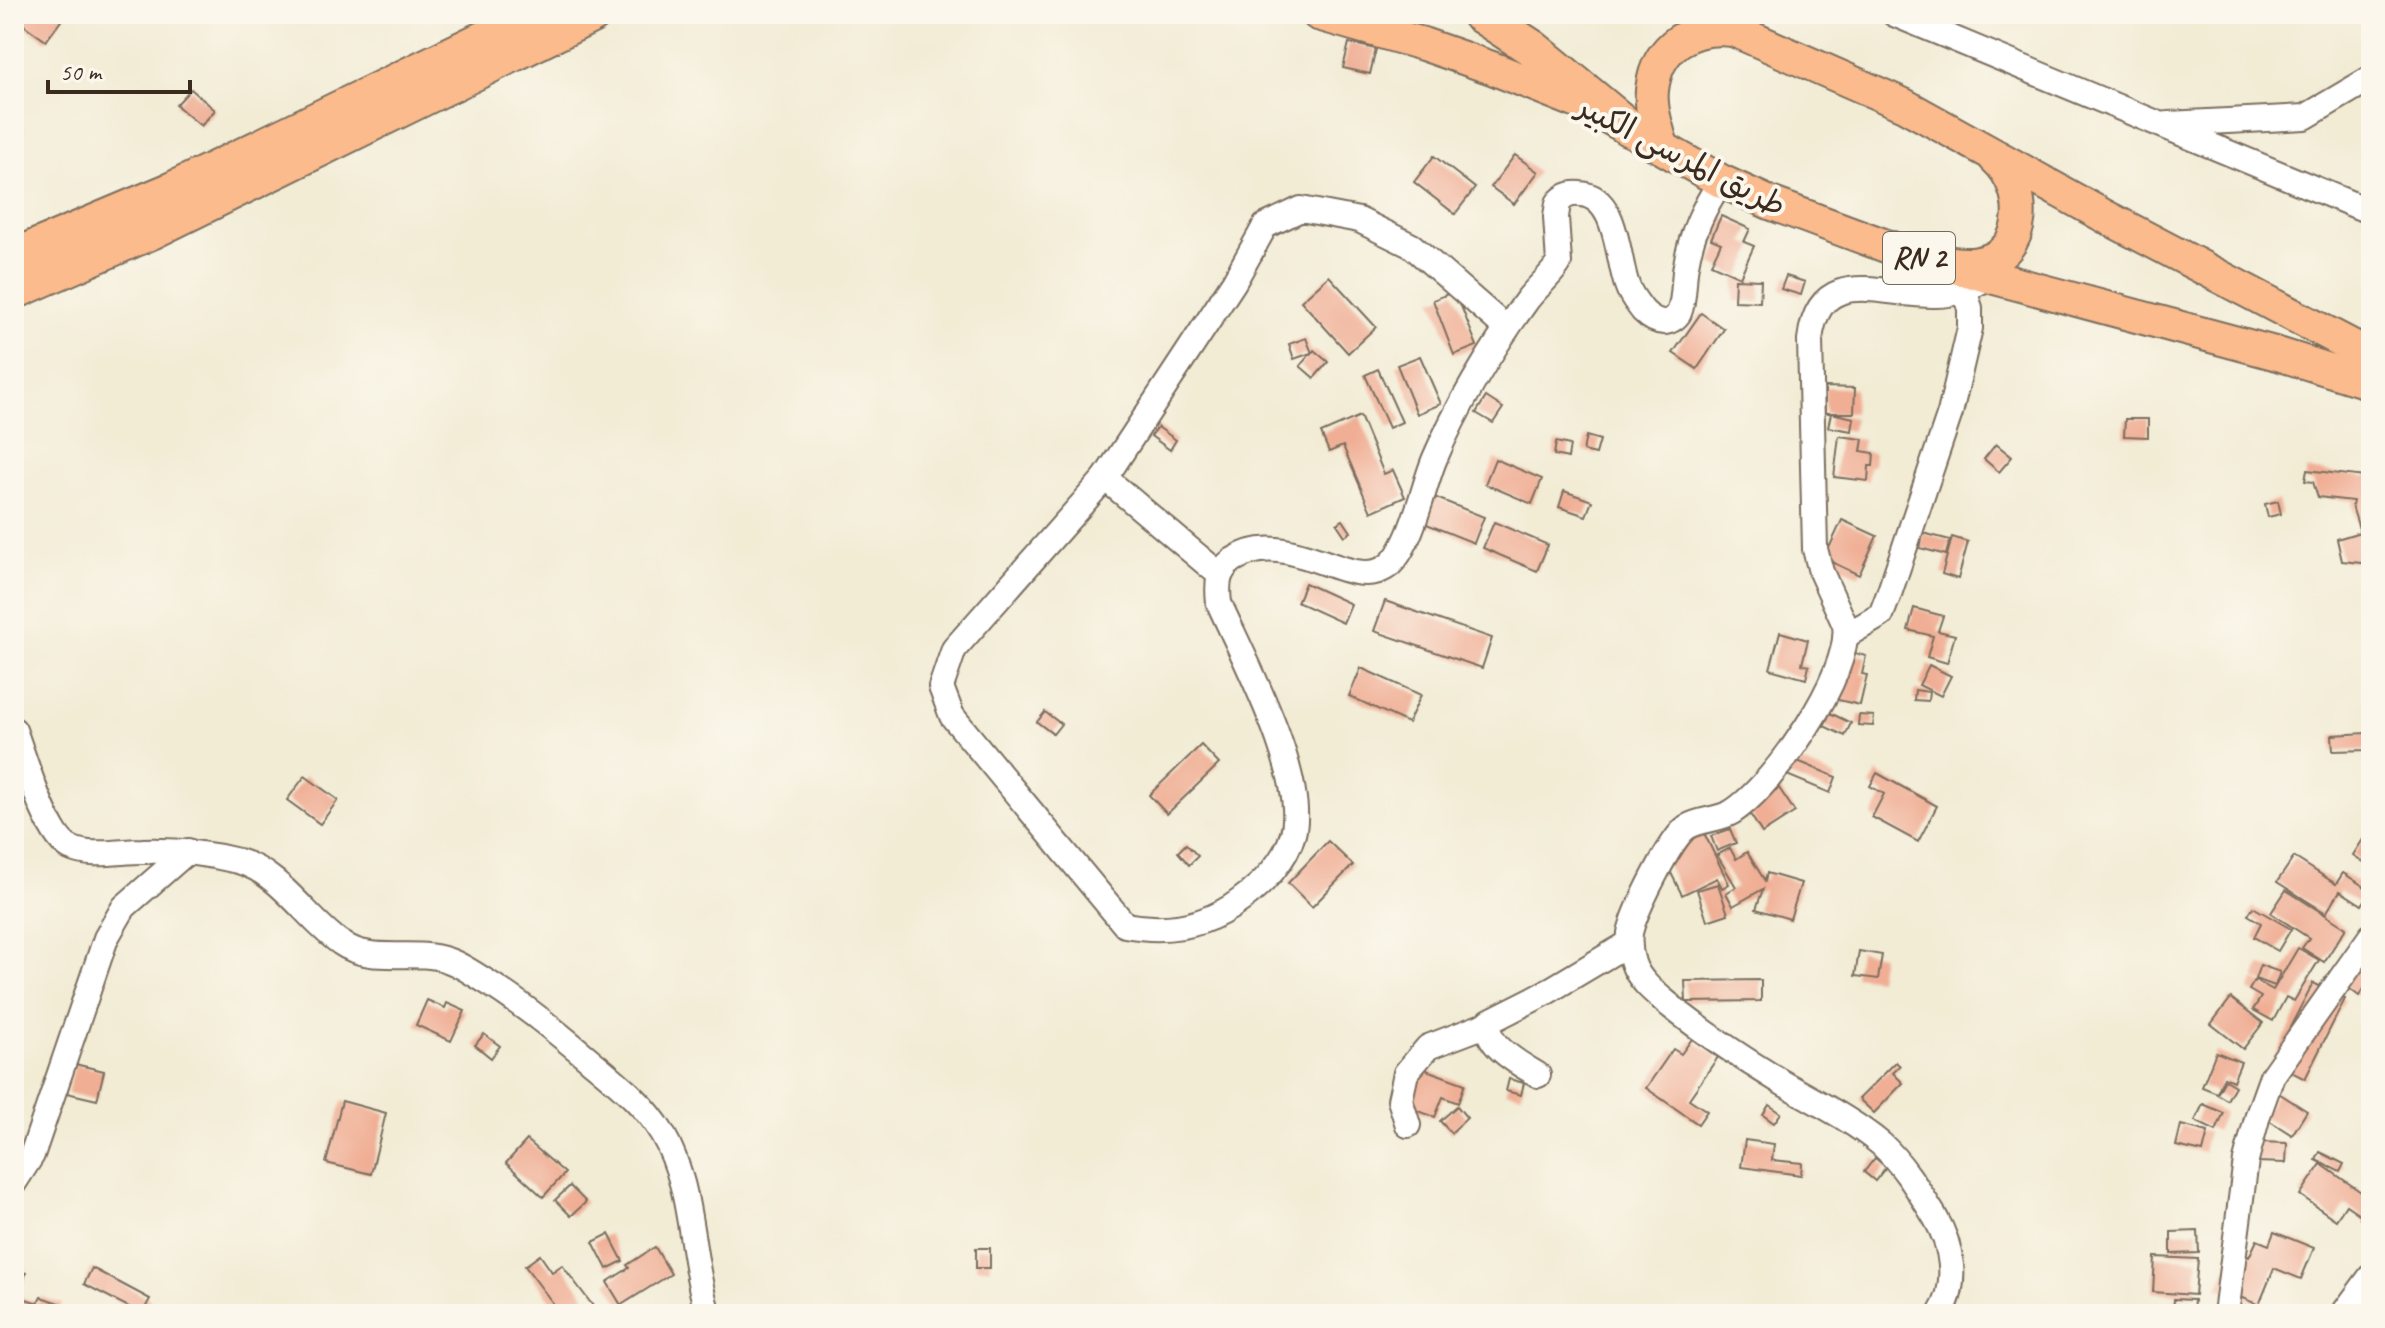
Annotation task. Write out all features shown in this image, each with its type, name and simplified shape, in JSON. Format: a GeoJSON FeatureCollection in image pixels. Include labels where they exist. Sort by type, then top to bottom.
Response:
{"type":"FeatureCollection","features":[{"type":"Feature","properties":{"kind":"highway"},"geometry":{"type":"LineString","coordinates":[[14,257],[171,191],[536,14]]}},
{"type":"Feature","properties":{"kind":"highway"},"geometry":{"type":"LineString","coordinates":[[14,291],[165,225],[593,14]]}},
{"type":"Feature","properties":{"kind":"highway"},"geometry":{"type":"LineString","coordinates":[[1480,14],[1532,48],[1628,127]]}},
{"type":"Feature","properties":{"kind":"main road","name":"طريق المرسى الكبير"},"geometry":{"type":"LineString","coordinates":[[1318,14],[1423,44],[1590,107],[1721,181],[1827,225],[1933,262],[1976,284],[2278,354],[2371,383]]}},
{"type":"Feature","properties":{"kind":"main road"},"geometry":{"type":"LineString","coordinates":[[1662,146],[1653,113],[1652,89],[1661,61],[1668,49],[1681,39],[1716,28],[1707,19]]}},
{"type":"Feature","properties":{"kind":"main road"},"geometry":{"type":"LineString","coordinates":[[1707,19],[1904,105],[2106,217],[2371,356]]}},
{"type":"Feature","properties":{"kind":"main road"},"geometry":{"type":"LineString","coordinates":[[1933,262],[1980,263],[2002,250],[2016,229],[2019,201],[2016,188],[2003,166],[1981,146]]}},
{"type":"Feature","properties":{"kind":"street"},"geometry":{"type":"LineString","coordinates":[[1894,14],[2371,212]]}},
{"type":"Feature","properties":{"kind":"street"},"geometry":{"type":"LineString","coordinates":[[2162,124],[2305,117],[2371,78]]}},
{"type":"Feature","properties":{"kind":"street"},"geometry":{"type":"LineString","coordinates":[[1507,329],[1412,246],[1359,220],[1301,209],[1265,226],[1234,282],[1105,478],[954,649],[941,687],[952,716],[1125,925],[1148,929],[1180,928],[1225,912],[1254,890],[1276,865],[1289,846],[1294,831],[1296,816],[1291,780],[1274,724],[1219,603],[1217,584],[1227,565],[1244,553],[1258,549],[1281,550],[1350,571],[1385,569],[1405,543],[1434,461],[1459,406],[1529,297],[1559,263],[1556,210],[1563,198],[1573,194],[1592,197],[1610,218],[1628,288],[1646,314],[1656,321],[1665,322],[1673,319],[1679,310],[1685,265],[1696,225],[1721,181]]}},
{"type":"Feature","properties":{"kind":"street"},"geometry":{"type":"LineString","coordinates":[[1847,635],[1881,615],[1889,594],[1950,413],[1970,328],[1970,308],[1976,284],[1924,295],[1853,288],[1830,297],[1817,311],[1810,340],[1815,549],[1847,635],[1826,695],[1813,713],[1806,731],[1750,798],[1726,815],[1690,826],[1680,833],[1661,862],[1632,927],[1629,943],[1633,964],[1657,994],[1701,1030],[1881,1145],[1915,1183],[1946,1235],[1951,1261],[1951,1284],[1940,1314]]}},
{"type":"Feature","properties":{"kind":"street"},"geometry":{"type":"LineString","coordinates":[[1105,478],[1220,575]]}},
{"type":"Feature","properties":{"kind":"street"},"geometry":{"type":"LineString","coordinates":[[14,730],[51,827],[69,848],[95,853],[188,851],[242,862],[288,892],[341,943],[357,951],[375,954],[428,955],[450,960],[531,1011],[632,1096],[662,1134],[677,1169],[687,1207],[696,1271],[708,1314]]}},
{"type":"Feature","properties":{"kind":"street"},"geometry":{"type":"LineString","coordinates":[[14,1183],[32,1155],[106,938],[124,907],[188,851]]}},
{"type":"Feature","properties":{"kind":"street"},"geometry":{"type":"LineString","coordinates":[[2232,1310],[2246,1160],[2272,1076],[2371,936]]}},
{"type":"Feature","properties":{"kind":"street"},"geometry":{"type":"LineString","coordinates":[[1408,1125],[1400,1100],[1406,1073],[1428,1047],[1488,1024],[1629,943]]}},
{"type":"Feature","properties":{"kind":"street"},"geometry":{"type":"LineString","coordinates":[[1488,1024],[1491,1037],[1503,1053],[1538,1075]]}},
{"type":"Feature","properties":{"kind":"street"},"geometry":{"type":"LineString","coordinates":[[2343,1314],[2371,1276]]}},
{"type":"Feature","properties":{"kind":"building"},"geometry":{"type":"Polygon","coordinates":[[[14,14],[66,14],[46,41],[14,18],[14,14]]]}},
{"type":"Feature","properties":{"kind":"building"},"geometry":{"type":"Polygon","coordinates":[[[1349,43],[1376,49],[1370,74],[1343,68],[1349,43]]]}},
{"type":"Feature","properties":{"kind":"building"},"geometry":{"type":"Polygon","coordinates":[[[191,89],[215,110],[201,126],[176,105],[191,89]]]}},
{"type":"Feature","properties":{"kind":"building"},"geometry":{"type":"Polygon","coordinates":[[[1515,155],[1538,172],[1514,204],[1491,187],[1515,155]]]}},
{"type":"Feature","properties":{"kind":"building"},"geometry":{"type":"Polygon","coordinates":[[[1434,156],[1475,188],[1455,214],[1414,182],[1434,156]]]}},
{"type":"Feature","properties":{"kind":"building"},"geometry":{"type":"Polygon","coordinates":[[[1721,216],[1750,229],[1744,242],[1754,246],[1740,277],[1711,264],[1721,243],[1711,239],[1721,216]]]}},
{"type":"Feature","properties":{"kind":"building"},"geometry":{"type":"Polygon","coordinates":[[[1329,276],[1376,327],[1348,353],[1301,301],[1329,276]]]}},
{"type":"Feature","properties":{"kind":"building"},"geometry":{"type":"Polygon","coordinates":[[[1786,276],[1805,282],[1801,295],[1781,289],[1786,276]]]}},
{"type":"Feature","properties":{"kind":"building"},"geometry":{"type":"Polygon","coordinates":[[[1735,279],[1761,280],[1760,302],[1734,301],[1735,279]]]}},
{"type":"Feature","properties":{"kind":"building"},"geometry":{"type":"Polygon","coordinates":[[[1455,291],[1477,346],[1454,355],[1433,300],[1455,291]]]}},
{"type":"Feature","properties":{"kind":"building"},"geometry":{"type":"Polygon","coordinates":[[[1701,313],[1724,329],[1697,369],[1673,353],[1701,313]]]}},
{"type":"Feature","properties":{"kind":"building"},"geometry":{"type":"Polygon","coordinates":[[[1306,338],[1312,353],[1314,350],[1328,362],[1314,378],[1300,366],[1311,353],[1294,359],[1289,344],[1306,338]]]}},
{"type":"Feature","properties":{"kind":"building"},"geometry":{"type":"Polygon","coordinates":[[[1420,356],[1441,404],[1417,414],[1397,365],[1420,356]]]}},
{"type":"Feature","properties":{"kind":"building"},"geometry":{"type":"Polygon","coordinates":[[[1378,369],[1402,422],[1389,428],[1365,375],[1378,369]]]}},
{"type":"Feature","properties":{"kind":"building"},"geometry":{"type":"Polygon","coordinates":[[[1825,387],[1855,388],[1854,413],[1825,413],[1825,387]]]}},
{"type":"Feature","properties":{"kind":"building"},"geometry":{"type":"Polygon","coordinates":[[[1486,397],[1503,408],[1493,423],[1476,413],[1486,397]]]}},
{"type":"Feature","properties":{"kind":"building"},"geometry":{"type":"Polygon","coordinates":[[[1831,413],[1854,418],[1852,431],[1828,427],[1831,413]]]}},
{"type":"Feature","properties":{"kind":"building"},"geometry":{"type":"Polygon","coordinates":[[[1360,416],[1384,474],[1393,470],[1405,497],[1371,512],[1343,446],[1329,452],[1321,433],[1360,416]]]}},
{"type":"Feature","properties":{"kind":"building"},"geometry":{"type":"Polygon","coordinates":[[[2125,419],[2148,419],[2148,437],[2124,436],[2125,419]]]}},
{"type":"Feature","properties":{"kind":"building"},"geometry":{"type":"Polygon","coordinates":[[[1158,427],[1176,440],[1170,450],[1151,436],[1158,427]]]}},
{"type":"Feature","properties":{"kind":"building"},"geometry":{"type":"Polygon","coordinates":[[[1586,436],[1600,440],[1596,454],[1583,451],[1586,436]]]}},
{"type":"Feature","properties":{"kind":"building"},"geometry":{"type":"Polygon","coordinates":[[[1839,436],[1863,439],[1861,451],[1874,453],[1868,481],[1834,477],[1839,436]]]}},
{"type":"Feature","properties":{"kind":"building"},"geometry":{"type":"Polygon","coordinates":[[[1556,442],[1570,445],[1568,458],[1554,455],[1556,442]]]}},
{"type":"Feature","properties":{"kind":"building"},"geometry":{"type":"Polygon","coordinates":[[[1996,444],[2012,457],[1999,472],[1984,459],[1996,444]]]}},
{"type":"Feature","properties":{"kind":"building"},"geometry":{"type":"Polygon","coordinates":[[[1495,459],[1542,479],[1532,504],[1485,484],[1495,459]]]}},
{"type":"Feature","properties":{"kind":"building"},"geometry":{"type":"Polygon","coordinates":[[[2307,470],[2365,477],[2371,475],[2371,564],[2342,561],[2337,539],[2360,532],[2353,501],[2318,497],[2313,482],[2305,481],[2307,470]]]}},
{"type":"Feature","properties":{"kind":"building"},"geometry":{"type":"Polygon","coordinates":[[[1564,491],[1592,501],[1586,516],[1559,507],[1564,491]]]}},
{"type":"Feature","properties":{"kind":"building"},"geometry":{"type":"Polygon","coordinates":[[[1434,497],[1484,517],[1474,543],[1424,523],[1434,497]]]}},
{"type":"Feature","properties":{"kind":"building"},"geometry":{"type":"Polygon","coordinates":[[[2278,501],[2281,514],[2268,517],[2265,504],[2278,501]]]}},
{"type":"Feature","properties":{"kind":"building"},"geometry":{"type":"Polygon","coordinates":[[[1343,520],[1351,532],[1345,536],[1337,524],[1343,520]]]}},
{"type":"Feature","properties":{"kind":"building"},"geometry":{"type":"Polygon","coordinates":[[[1842,520],[1877,536],[1859,575],[1821,557],[1842,520]]]}},
{"type":"Feature","properties":{"kind":"building"},"geometry":{"type":"Polygon","coordinates":[[[1494,522],[1548,545],[1537,571],[1483,548],[1494,522]]]}},
{"type":"Feature","properties":{"kind":"building"},"geometry":{"type":"Polygon","coordinates":[[[1923,533],[1950,540],[1946,555],[1920,548],[1923,533]]]}},
{"type":"Feature","properties":{"kind":"building"},"geometry":{"type":"Polygon","coordinates":[[[1952,537],[1968,542],[1958,579],[1942,574],[1952,537]]]}},
{"type":"Feature","properties":{"kind":"building"},"geometry":{"type":"Polygon","coordinates":[[[1305,583],[1351,604],[1343,623],[1297,602],[1305,583]]]}},
{"type":"Feature","properties":{"kind":"building"},"geometry":{"type":"Polygon","coordinates":[[[1385,601],[1492,638],[1482,668],[1374,631],[1385,601]]]}},
{"type":"Feature","properties":{"kind":"building"},"geometry":{"type":"Polygon","coordinates":[[[1914,608],[1943,616],[1938,631],[1955,635],[1947,663],[1927,657],[1933,636],[1908,630],[1914,608]]]}},
{"type":"Feature","properties":{"kind":"building"},"geometry":{"type":"Polygon","coordinates":[[[1780,632],[1808,640],[1802,664],[1809,666],[1806,679],[1770,669],[1780,632]]]}},
{"type":"Feature","properties":{"kind":"building"},"geometry":{"type":"Polygon","coordinates":[[[1845,651],[1866,656],[1862,674],[1867,675],[1860,705],[1834,699],[1845,651]]]}},
{"type":"Feature","properties":{"kind":"building"},"geometry":{"type":"Polygon","coordinates":[[[1929,665],[1951,676],[1941,696],[1919,685],[1929,665]]]}},
{"type":"Feature","properties":{"kind":"building"},"geometry":{"type":"Polygon","coordinates":[[[1361,668],[1421,695],[1408,723],[1349,696],[1361,668]]]}},
{"type":"Feature","properties":{"kind":"building"},"geometry":{"type":"Polygon","coordinates":[[[1915,690],[1929,692],[1928,701],[1914,700],[1915,690]]]}},
{"type":"Feature","properties":{"kind":"building"},"geometry":{"type":"Polygon","coordinates":[[[1045,712],[1061,724],[1053,734],[1037,722],[1045,712]]]}},
{"type":"Feature","properties":{"kind":"building"},"geometry":{"type":"Polygon","coordinates":[[[1830,713],[1851,723],[1845,736],[1824,726],[1830,713]]]}},
{"type":"Feature","properties":{"kind":"building"},"geometry":{"type":"Polygon","coordinates":[[[1859,715],[1874,716],[1873,726],[1858,725],[1859,715]]]}},
{"type":"Feature","properties":{"kind":"building"},"geometry":{"type":"Polygon","coordinates":[[[2367,733],[2368,750],[2333,751],[2332,735],[2367,733]]]}},
{"type":"Feature","properties":{"kind":"building"},"geometry":{"type":"Polygon","coordinates":[[[1201,745],[1219,764],[1167,814],[1149,795],[1201,745]]]}},
{"type":"Feature","properties":{"kind":"building"},"geometry":{"type":"Polygon","coordinates":[[[1788,757],[1836,777],[1830,793],[1782,773],[1788,757]]]}},
{"type":"Feature","properties":{"kind":"building"},"geometry":{"type":"Polygon","coordinates":[[[1877,773],[1937,806],[1918,842],[1872,817],[1884,794],[1870,786],[1877,773]]]}},
{"type":"Feature","properties":{"kind":"building"},"geometry":{"type":"Polygon","coordinates":[[[305,776],[338,800],[320,824],[287,800],[305,776]]]}},
{"type":"Feature","properties":{"kind":"building"},"geometry":{"type":"Polygon","coordinates":[[[1779,788],[1795,812],[1762,833],[1747,809],[1779,788]]]}},
{"type":"Feature","properties":{"kind":"building"},"geometry":{"type":"Polygon","coordinates":[[[2371,827],[2371,867],[2353,855],[2371,827]]]}},
{"type":"Feature","properties":{"kind":"building"},"geometry":{"type":"Polygon","coordinates":[[[1730,829],[1736,843],[1717,851],[1711,836],[1730,829]]]}},
{"type":"Feature","properties":{"kind":"building"},"geometry":{"type":"Polygon","coordinates":[[[1704,833],[1729,884],[1722,888],[1717,878],[1682,895],[1667,865],[1671,849],[1704,833]]]}},
{"type":"Feature","properties":{"kind":"building"},"geometry":{"type":"Polygon","coordinates":[[[1328,841],[1353,865],[1312,907],[1288,883],[1328,841]]]}},
{"type":"Feature","properties":{"kind":"building"},"geometry":{"type":"Polygon","coordinates":[[[1186,844],[1198,856],[1189,865],[1178,852],[1186,844]]]}},
{"type":"Feature","properties":{"kind":"building"},"geometry":{"type":"Polygon","coordinates":[[[1730,848],[1736,859],[1747,852],[1765,881],[1767,873],[1801,883],[1790,919],[1756,909],[1763,889],[1733,906],[1726,893],[1736,887],[1717,855],[1730,848]]]}},
{"type":"Feature","properties":{"kind":"building"},"geometry":{"type":"Polygon","coordinates":[[[2294,857],[2336,884],[2343,873],[2371,891],[2362,905],[2340,891],[2326,913],[2277,882],[2294,857]]]}},
{"type":"Feature","properties":{"kind":"building"},"geometry":{"type":"Polygon","coordinates":[[[1718,884],[1728,914],[1707,921],[1697,890],[1718,884]]]}},
{"type":"Feature","properties":{"kind":"building"},"geometry":{"type":"Polygon","coordinates":[[[2286,890],[2346,928],[2324,962],[2302,948],[2309,938],[2271,913],[2286,890]]]}},
{"type":"Feature","properties":{"kind":"building"},"geometry":{"type":"Polygon","coordinates":[[[2253,907],[2291,929],[2278,951],[2254,937],[2261,923],[2248,915],[2253,907]]]}},
{"type":"Feature","properties":{"kind":"building"},"geometry":{"type":"Polygon","coordinates":[[[2298,948],[2319,960],[2294,1001],[2286,997],[2273,1021],[2253,1010],[2261,997],[2249,990],[2255,980],[2273,990],[2298,948]]]}},
{"type":"Feature","properties":{"kind":"building"},"geometry":{"type":"Polygon","coordinates":[[[1859,951],[1882,955],[1878,979],[1855,976],[1859,951]]]}},
{"type":"Feature","properties":{"kind":"building"},"geometry":{"type":"Polygon","coordinates":[[[2359,951],[2371,959],[2371,979],[2359,996],[2346,986],[2359,951]]]}},
{"type":"Feature","properties":{"kind":"building"},"geometry":{"type":"Polygon","coordinates":[[[2260,965],[2280,972],[2275,986],[2255,979],[2260,965]]]}},
{"type":"Feature","properties":{"kind":"building"},"geometry":{"type":"Polygon","coordinates":[[[1761,980],[1761,1001],[1686,1002],[1685,981],[1761,980]]]}},
{"type":"Feature","properties":{"kind":"building"},"geometry":{"type":"Polygon","coordinates":[[[2313,983],[2345,999],[2305,1079],[2272,1062],[2313,983]]]}},
{"type":"Feature","properties":{"kind":"building"},"geometry":{"type":"Polygon","coordinates":[[[2231,998],[2263,1023],[2243,1049],[2211,1024],[2231,998]]]}},
{"type":"Feature","properties":{"kind":"building"},"geometry":{"type":"Polygon","coordinates":[[[427,1000],[445,1008],[447,1003],[465,1011],[451,1041],[416,1025],[427,1000]]]}},
{"type":"Feature","properties":{"kind":"building"},"geometry":{"type":"Polygon","coordinates":[[[484,1034],[500,1046],[491,1058],[475,1045],[484,1034]]]}},
{"type":"Feature","properties":{"kind":"building"},"geometry":{"type":"Polygon","coordinates":[[[1692,1039],[1718,1057],[1689,1099],[1707,1111],[1698,1124],[1646,1088],[1673,1049],[1681,1054],[1692,1039]]]}},
{"type":"Feature","properties":{"kind":"building"},"geometry":{"type":"Polygon","coordinates":[[[2216,1052],[2241,1062],[2233,1081],[2224,1077],[2217,1093],[2202,1087],[2216,1052]]]}},
{"type":"Feature","properties":{"kind":"building"},"geometry":{"type":"Polygon","coordinates":[[[1896,1062],[1900,1066],[1893,1073],[1903,1083],[1874,1113],[1859,1099],[1896,1062]]]}},
{"type":"Feature","properties":{"kind":"building"},"geometry":{"type":"Polygon","coordinates":[[[75,1064],[104,1071],[97,1100],[67,1093],[75,1064]]]}},
{"type":"Feature","properties":{"kind":"building"},"geometry":{"type":"Polygon","coordinates":[[[1421,1068],[1465,1084],[1458,1103],[1443,1097],[1435,1117],[1407,1107],[1421,1068]]]}},
{"type":"Feature","properties":{"kind":"building"},"geometry":{"type":"Polygon","coordinates":[[[1509,1079],[1524,1083],[1521,1095],[1506,1091],[1509,1079]]]}},
{"type":"Feature","properties":{"kind":"building"},"geometry":{"type":"Polygon","coordinates":[[[2225,1080],[2235,1086],[2227,1100],[2217,1094],[2225,1080]]]}},
{"type":"Feature","properties":{"kind":"building"},"geometry":{"type":"Polygon","coordinates":[[[2277,1092],[2307,1111],[2292,1135],[2262,1116],[2277,1092]]]}},
{"type":"Feature","properties":{"kind":"building"},"geometry":{"type":"Polygon","coordinates":[[[342,1101],[386,1113],[371,1174],[326,1163],[342,1101]]]}},
{"type":"Feature","properties":{"kind":"building"},"geometry":{"type":"Polygon","coordinates":[[[2203,1104],[2224,1113],[2216,1131],[2195,1121],[2203,1104]]]}},
{"type":"Feature","properties":{"kind":"building"},"geometry":{"type":"Polygon","coordinates":[[[1769,1105],[1781,1113],[1774,1123],[1763,1115],[1769,1105]]]}},
{"type":"Feature","properties":{"kind":"building"},"geometry":{"type":"Polygon","coordinates":[[[1457,1106],[1467,1118],[1451,1133],[1440,1121],[1457,1106]]]}},
{"type":"Feature","properties":{"kind":"building"},"geometry":{"type":"Polygon","coordinates":[[[2181,1125],[2208,1132],[2203,1152],[2176,1146],[2181,1125]]]}},
{"type":"Feature","properties":{"kind":"building"},"geometry":{"type":"Polygon","coordinates":[[[527,1140],[565,1173],[543,1197],[506,1163],[527,1140]]]}},
{"type":"Feature","properties":{"kind":"building"},"geometry":{"type":"Polygon","coordinates":[[[1745,1140],[1774,1144],[1772,1160],[1802,1163],[1801,1175],[1741,1167],[1745,1140]]]}},
{"type":"Feature","properties":{"kind":"building"},"geometry":{"type":"Polygon","coordinates":[[[2258,1142],[2287,1143],[2286,1163],[2257,1162],[2258,1142]]]}},
{"type":"Feature","properties":{"kind":"building"},"geometry":{"type":"Polygon","coordinates":[[[2320,1152],[2344,1164],[2340,1172],[2316,1160],[2320,1152]]]}},
{"type":"Feature","properties":{"kind":"building"},"geometry":{"type":"Polygon","coordinates":[[[1875,1158],[1886,1167],[1875,1181],[1864,1172],[1875,1158]]]}},
{"type":"Feature","properties":{"kind":"building"},"geometry":{"type":"Polygon","coordinates":[[[2321,1164],[2371,1199],[2369,1225],[2346,1205],[2336,1220],[2300,1195],[2321,1164]]]}},
{"type":"Feature","properties":{"kind":"building"},"geometry":{"type":"Polygon","coordinates":[[[570,1186],[586,1202],[571,1216],[555,1200],[570,1186]]]}},
{"type":"Feature","properties":{"kind":"building"},"geometry":{"type":"Polygon","coordinates":[[[2198,1231],[2199,1253],[2171,1254],[2171,1232],[2198,1231]]]}},
{"type":"Feature","properties":{"kind":"building"},"geometry":{"type":"Polygon","coordinates":[[[2274,1232],[2314,1248],[2301,1279],[2274,1268],[2259,1305],[2218,1288],[2234,1251],[2249,1257],[2257,1240],[2269,1245],[2274,1232]]]}},
{"type":"Feature","properties":{"kind":"building"},"geometry":{"type":"Polygon","coordinates":[[[609,1234],[623,1261],[607,1269],[593,1242],[609,1234]]]}},
{"type":"Feature","properties":{"kind":"building"},"geometry":{"type":"Polygon","coordinates":[[[655,1247],[671,1274],[621,1305],[607,1282],[655,1247]]]}},
{"type":"Feature","properties":{"kind":"building"},"geometry":{"type":"Polygon","coordinates":[[[976,1248],[990,1248],[990,1268],[976,1268],[976,1248]]]}},
{"type":"Feature","properties":{"kind":"building"},"geometry":{"type":"Polygon","coordinates":[[[540,1255],[552,1272],[562,1265],[599,1314],[561,1314],[525,1266],[540,1255]]]}},
{"type":"Feature","properties":{"kind":"building"},"geometry":{"type":"Polygon","coordinates":[[[2155,1257],[2198,1259],[2195,1295],[2153,1292],[2155,1257]]]}},
{"type":"Feature","properties":{"kind":"building"},"geometry":{"type":"Polygon","coordinates":[[[92,1268],[150,1299],[142,1314],[84,1284],[92,1268]]]}},
{"type":"Feature","properties":{"kind":"building"},"geometry":{"type":"Polygon","coordinates":[[[14,1269],[26,1273],[17,1305],[20,1297],[38,1303],[41,1297],[62,1304],[58,1314],[14,1314],[14,1269]]]}},
{"type":"Feature","properties":{"kind":"building"},"geometry":{"type":"Polygon","coordinates":[[[2174,1299],[2194,1300],[2193,1314],[2173,1314],[2174,1299]]]}}]}
